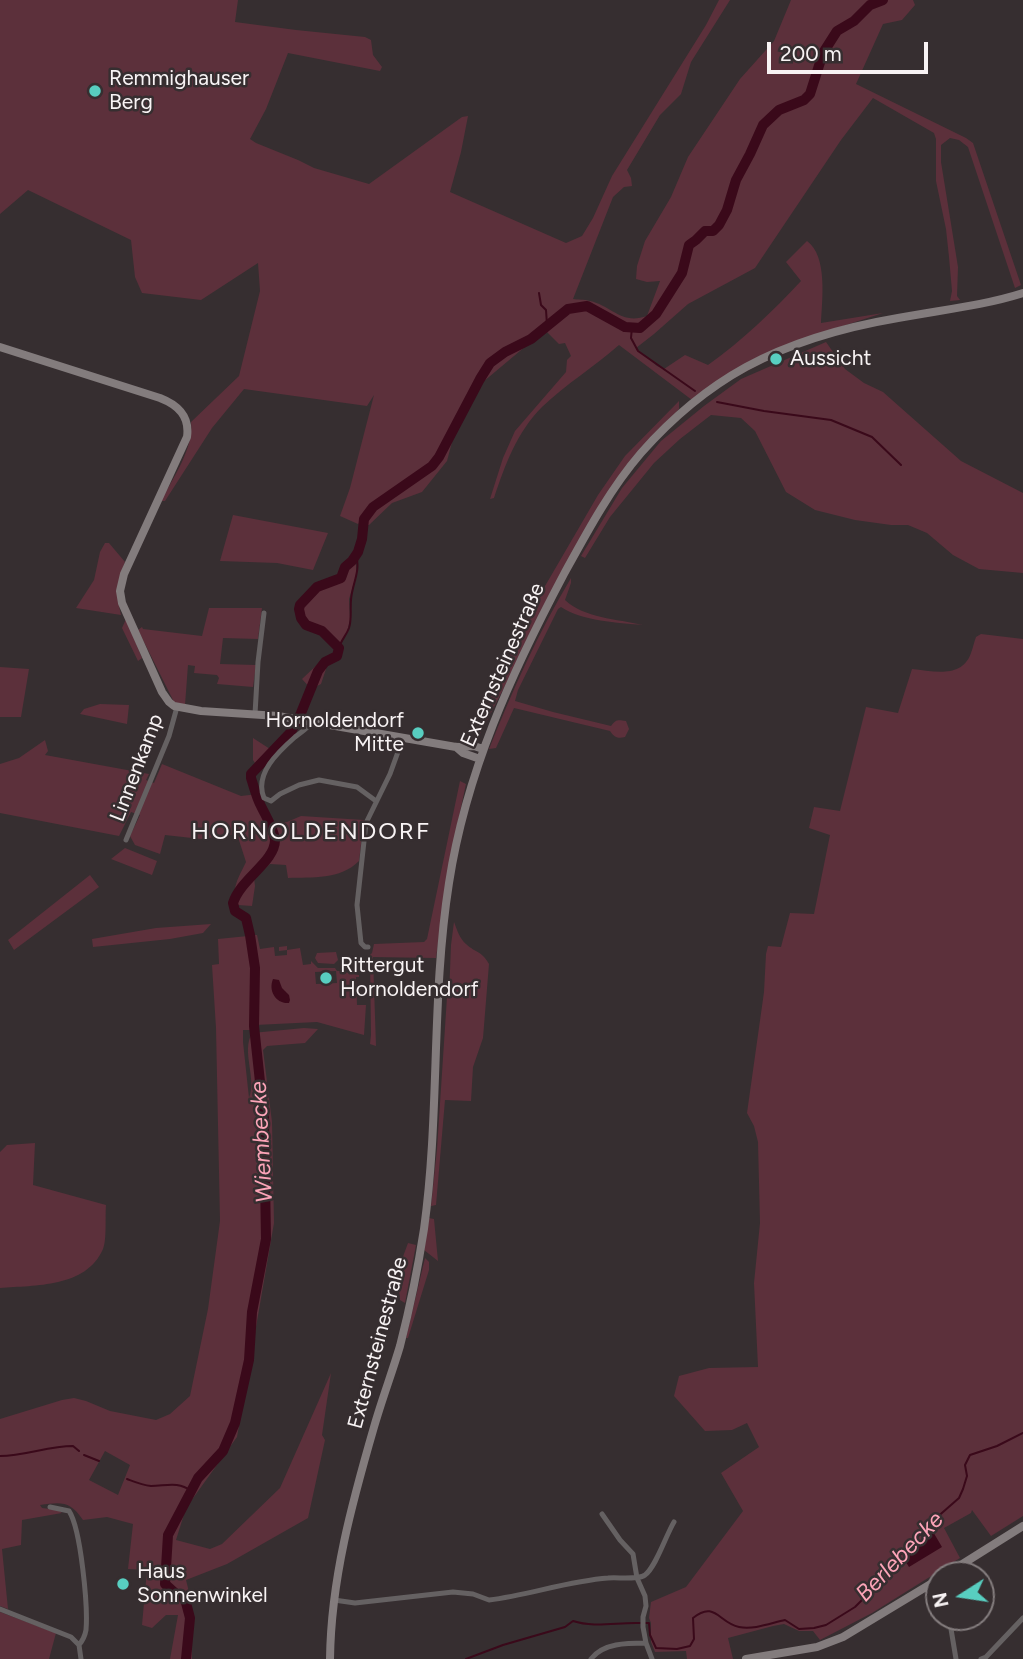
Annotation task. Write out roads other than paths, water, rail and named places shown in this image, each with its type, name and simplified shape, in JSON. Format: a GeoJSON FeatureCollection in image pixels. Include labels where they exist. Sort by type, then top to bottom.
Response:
{"type":"FeatureCollection","features":[{"type":"Feature","properties":{"kind":"main road","name":"Externsteinestraße"},"geometry":{"type":"LineString","coordinates":[[330,1659],[334,1601],[348,1521],[400,1345],[421,1249],[434,1120],[441,957],[454,855],[483,749],[526,647],[600,511],[619,482],[639,455],[682,412],[714,387],[746,367],[805,341],[860,325],[1023,293]]}},
{"type":"Feature","properties":{"kind":"main road"},"geometry":{"type":"LineString","coordinates":[[0,347],[160,398],[173,403],[186,418],[187,437],[124,574],[120,591],[125,611],[169,702],[177,707],[290,718],[456,747],[474,746],[483,749]]}},
{"type":"Feature","properties":{"kind":"main road"},"geometry":{"type":"LineString","coordinates":[[456,747],[463,753],[480,759]]}},
{"type":"Feature","properties":{"kind":"main road"},"geometry":{"type":"LineString","coordinates":[[967,1561],[1023,1526]]}},
{"type":"Feature","properties":{"kind":"main road"},"geometry":{"type":"LineString","coordinates":[[746,1659],[817,1647],[843,1637],[925,1587]]}},
{"type":"Feature","properties":{"kind":"street"},"geometry":{"type":"LineString","coordinates":[[256,714],[258,662],[264,613]]}},
{"type":"Feature","properties":{"kind":"street","name":"Linnenkamp"},"geometry":{"type":"LineString","coordinates":[[126,841],[169,736],[177,707]]}},
{"type":"Feature","properties":{"kind":"street"},"geometry":{"type":"LineString","coordinates":[[307,721],[308,727],[284,747],[266,771],[261,785],[264,798],[271,801],[299,785],[319,780],[357,787],[376,801]]}},
{"type":"Feature","properties":{"kind":"street"},"geometry":{"type":"LineString","coordinates":[[368,947],[362,946],[361,943],[357,905],[366,823],[390,774],[403,738]]}},
{"type":"Feature","properties":{"kind":"street"},"geometry":{"type":"LineString","coordinates":[[50,1507],[69,1511],[76,1533],[86,1600],[86,1632],[79,1644]]}},
{"type":"Feature","properties":{"kind":"street"},"geometry":{"type":"LineString","coordinates":[[602,1514],[620,1541],[633,1554],[637,1578],[645,1596],[643,1627],[652,1659]]}},
{"type":"Feature","properties":{"kind":"street"},"geometry":{"type":"LineString","coordinates":[[334,1601],[355,1603],[453,1592],[472,1594],[489,1600],[595,1579],[643,1577],[655,1561],[674,1522]]}},
{"type":"Feature","properties":{"kind":"street"},"geometry":{"type":"LineString","coordinates":[[0,1609],[71,1637],[79,1644],[81,1659]]}},
{"type":"Feature","properties":{"kind":"street"},"geometry":{"type":"LineString","coordinates":[[981,1659],[1023,1618]]}},
{"type":"Feature","properties":{"kind":"street"},"geometry":{"type":"LineString","coordinates":[[951,1631],[956,1659]]}},
{"type":"Feature","properties":{"kind":"street"},"geometry":{"type":"LineString","coordinates":[[591,1659],[596,1653],[621,1643],[646,1643]]}},
{"type":"Feature","properties":{"kind":"waterway","name":"Wiembecke"},"geometry":{"type":"LineString","coordinates":[[186,1659],[190,1618],[185,1599],[165,1584],[168,1535],[198,1478],[223,1451],[235,1423],[249,1360],[252,1312],[266,1239],[264,1119],[254,1026],[255,968],[246,918],[235,911],[233,903],[237,894],[274,848],[274,835],[257,798],[251,774],[291,732],[318,671],[325,662],[337,656],[339,648],[322,631],[306,625],[301,618],[300,605],[317,587],[341,578],[345,567],[358,552],[364,519],[373,507],[432,466],[490,363],[531,339],[568,309],[587,306],[625,327],[640,328],[656,314],[682,273],[689,245],[705,231],[713,231],[719,225],[727,210],[736,180],[763,125],[779,110],[804,100],[810,94],[823,53],[837,31],[854,21],[870,5],[883,0]]}},
{"type":"Feature","properties":{"kind":"waterway"},"geometry":{"type":"LineString","coordinates":[[539,293],[541,305],[546,310],[547,325]]}},
{"type":"Feature","properties":{"kind":"waterway"},"geometry":{"type":"LineString","coordinates":[[632,327],[631,338],[638,351],[695,391]]}},
{"type":"Feature","properties":{"kind":"waterway"},"geometry":{"type":"LineString","coordinates":[[717,402],[831,420],[872,437],[901,465]]}},
{"type":"Feature","properties":{"kind":"waterway","name":"Wiembecke"},"geometry":{"type":"LineString","coordinates":[[339,648],[350,625],[356,555]]}},
{"type":"Feature","properties":{"kind":"waterway","name":"Berlebecke"},"geometry":{"type":"LineString","coordinates":[[646,1623],[649,1623],[650,1635],[656,1648],[677,1649],[690,1646],[694,1639],[693,1618],[707,1611],[717,1614],[732,1625],[745,1628],[785,1620],[799,1629],[826,1625],[855,1607],[879,1576],[959,1498],[967,1476],[965,1465],[970,1455],[1023,1433]]}},
{"type":"Feature","properties":{"kind":"waterway"},"geometry":{"type":"LineString","coordinates":[[0,1456],[64,1446],[73,1446],[79,1451]]}},
{"type":"Feature","properties":{"kind":"waterway"},"geometry":{"type":"LineString","coordinates":[[84,1455],[99,1461]]}},
{"type":"Feature","properties":{"kind":"waterway"},"geometry":{"type":"LineString","coordinates":[[127,1479],[151,1486],[177,1485],[191,1491]]}},
{"type":"Feature","properties":{"kind":"waterway","name":"Berlebecke"},"geometry":{"type":"LineString","coordinates":[[466,1659],[565,1627],[573,1621],[598,1624],[640,1623]]}},
{"type":"Feature","properties":{"kind":"place","name":"Remmighauser Berg"},"geometry":{"type":"Point","coordinates":[95,91]}},
{"type":"Feature","properties":{"kind":"place","name":"Aussicht"},"geometry":{"type":"Point","coordinates":[776,359]}},
{"type":"Feature","properties":{"kind":"place","name":"Hornoldendorf Mitte"},"geometry":{"type":"Point","coordinates":[418,733]}},
{"type":"Feature","properties":{"kind":"place","name":"Rittergut Hornoldendorf"},"geometry":{"type":"Point","coordinates":[326,978]}},
{"type":"Feature","properties":{"kind":"place","name":"Haus Sonnenwinkel"},"geometry":{"type":"Point","coordinates":[123,1584]}},
{"type":"Feature","properties":{"kind":"district","name":"HORNOLDENDORF"},"geometry":{"type":"Point","coordinates":[311,832]}}]}
